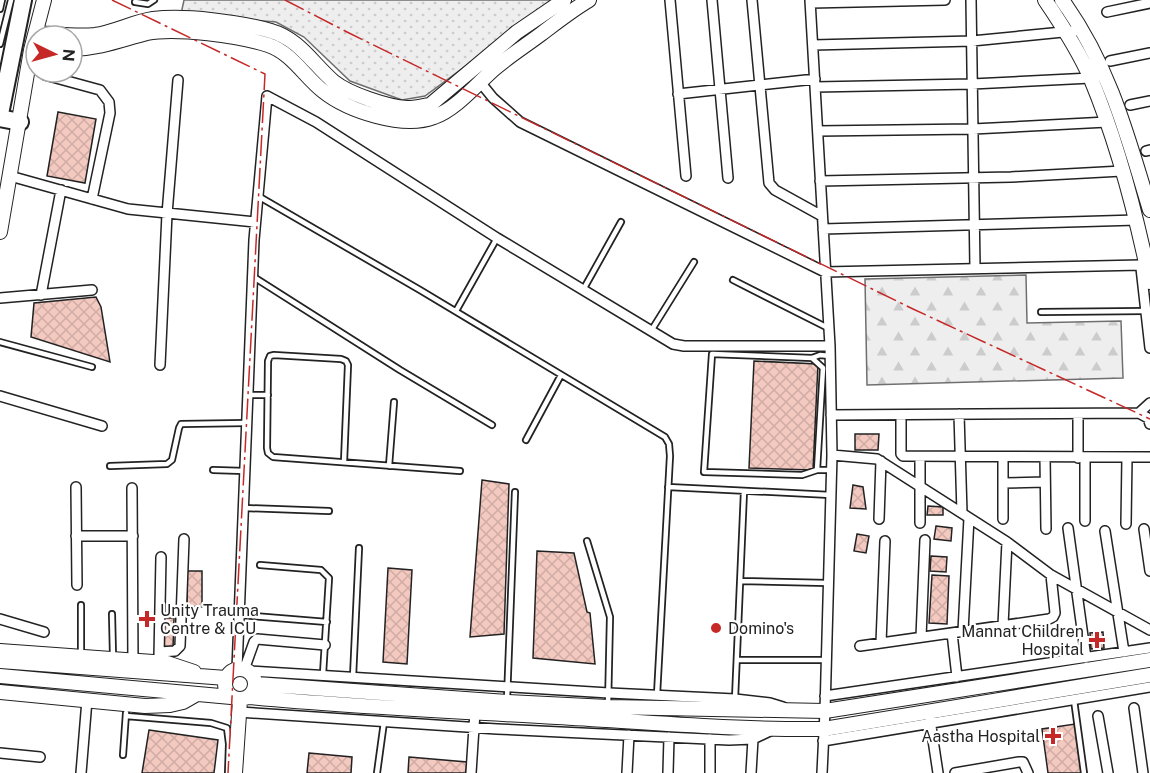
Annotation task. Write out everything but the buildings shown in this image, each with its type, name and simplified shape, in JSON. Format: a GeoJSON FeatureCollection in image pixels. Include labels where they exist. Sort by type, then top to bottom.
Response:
{"type":"FeatureCollection","features":[{"type":"Feature","properties":{"kind":"highway"},"geometry":{"type":"LineString","coordinates":[[20,122],[0,116],[4,48],[23,0]]}},
{"type":"Feature","properties":{"kind":"street"},"geometry":{"type":"LineString","coordinates":[[38,24],[44,0]]}},
{"type":"Feature","properties":{"kind":"street"},"geometry":{"type":"LineString","coordinates":[[84,36],[97,35],[136,23],[163,19],[228,22],[252,27],[273,32],[293,41],[336,83],[356,93],[387,104],[417,108],[430,105],[517,32],[564,0]]}},
{"type":"Feature","properties":{"kind":"street"},"geometry":{"type":"LineString","coordinates":[[84,48],[97,47],[147,33],[171,31],[257,41],[272,46],[288,56],[324,92],[368,113],[390,120],[405,121],[434,118],[447,111],[506,58],[589,0]]}},
{"type":"Feature","properties":{"kind":"street"},"geometry":{"type":"LineString","coordinates":[[670,0],[686,176]]}},
{"type":"Feature","properties":{"kind":"street"},"geometry":{"type":"LineString","coordinates":[[712,0],[728,178]]}},
{"type":"Feature","properties":{"kind":"street"},"geometry":{"type":"LineString","coordinates":[[752,0],[771,187],[822,216]]}},
{"type":"Feature","properties":{"kind":"street"},"geometry":{"type":"LineString","coordinates":[[822,773],[832,455],[830,351],[811,2],[945,0]]}},
{"type":"Feature","properties":{"kind":"street"},"geometry":{"type":"LineString","coordinates":[[971,0],[975,268]]}},
{"type":"Feature","properties":{"kind":"street"},"geometry":{"type":"LineString","coordinates":[[1045,0],[1067,33],[1091,78],[1147,248],[1150,282]]}},
{"type":"Feature","properties":{"kind":"street"},"geometry":{"type":"LineString","coordinates":[[1062,0],[1083,30],[1103,67],[1123,121],[1150,210]]}},
{"type":"Feature","properties":{"kind":"street"},"geometry":{"type":"LineString","coordinates":[[1107,12],[1150,3]]}},
{"type":"Feature","properties":{"kind":"street"},"geometry":{"type":"LineString","coordinates":[[813,45],[972,41],[1083,30]]}},
{"type":"Feature","properties":{"kind":"street"},"geometry":{"type":"LineString","coordinates":[[4,48],[24,51]]}},
{"type":"Feature","properties":{"kind":"street"},"geometry":{"type":"LineString","coordinates":[[1110,61],[1150,53]]}},
{"type":"Feature","properties":{"kind":"street"},"geometry":{"type":"LineString","coordinates":[[678,94],[760,85],[972,84],[1091,78]]}},
{"type":"Feature","properties":{"kind":"street"},"geometry":{"type":"LineString","coordinates":[[160,365],[167,214],[178,80]]}},
{"type":"Feature","properties":{"kind":"street"},"geometry":{"type":"LineString","coordinates":[[480,82],[493,98],[520,122],[825,272],[1141,265]]}},
{"type":"Feature","properties":{"kind":"street"},"geometry":{"type":"LineString","coordinates":[[0,232],[27,84]]}},
{"type":"Feature","properties":{"kind":"street"},"geometry":{"type":"LineString","coordinates":[[78,84],[100,90],[109,102],[110,113],[92,199]]}},
{"type":"Feature","properties":{"kind":"street"},"geometry":{"type":"LineString","coordinates":[[243,670],[240,615],[252,276],[256,195],[267,96],[316,122],[497,238],[673,344],[830,351]]}},
{"type":"Feature","properties":{"kind":"street"},"geometry":{"type":"LineString","coordinates":[[1130,105],[1150,101]]}},
{"type":"Feature","properties":{"kind":"street"},"geometry":{"type":"LineString","coordinates":[[818,131],[973,129],[1107,122]]}},
{"type":"Feature","properties":{"kind":"street"},"geometry":{"type":"LineString","coordinates":[[820,181],[1076,175],[1122,171]]}},
{"type":"Feature","properties":{"kind":"street"},"geometry":{"type":"LineString","coordinates":[[10,176],[128,210],[255,222]]}},
{"type":"Feature","properties":{"kind":"street"},"geometry":{"type":"LineString","coordinates":[[41,295],[61,190]]}},
{"type":"Feature","properties":{"kind":"street"},"geometry":{"type":"LineString","coordinates":[[823,229],[1137,220]]}},
{"type":"Feature","properties":{"kind":"street"},"geometry":{"type":"LineString","coordinates":[[1147,248],[1141,265],[1150,348]]}},
{"type":"Feature","properties":{"kind":"street"},"geometry":{"type":"LineString","coordinates":[[0,298],[92,290]]}},
{"type":"Feature","properties":{"kind":"street"},"geometry":{"type":"LineString","coordinates":[[0,396],[102,426]]}},
{"type":"Feature","properties":{"kind":"street"},"geometry":{"type":"LineString","coordinates":[[1139,414],[1150,403]]}},
{"type":"Feature","properties":{"kind":"street"},"geometry":{"type":"LineString","coordinates":[[959,414],[965,515],[963,631]]}},
{"type":"Feature","properties":{"kind":"street"},"geometry":{"type":"LineString","coordinates":[[1078,414],[1085,521]]}},
{"type":"Feature","properties":{"kind":"street"},"geometry":{"type":"LineString","coordinates":[[831,415],[1139,414],[1148,418],[1150,424]]}},
{"type":"Feature","properties":{"kind":"street"},"geometry":{"type":"LineString","coordinates":[[901,415],[901,455],[960,458],[1150,457]]}},
{"type":"Feature","properties":{"kind":"street"},"geometry":{"type":"LineString","coordinates":[[832,455],[872,458],[881,461],[1007,542],[1077,591],[1150,630]]}},
{"type":"Feature","properties":{"kind":"street"},"geometry":{"type":"LineString","coordinates":[[920,457],[920,523]]}},
{"type":"Feature","properties":{"kind":"street"},"geometry":{"type":"LineString","coordinates":[[1045,457],[1046,529]]}},
{"type":"Feature","properties":{"kind":"street"},"geometry":{"type":"LineString","coordinates":[[1126,524],[1127,457]]}},
{"type":"Feature","properties":{"kind":"street"},"geometry":{"type":"LineString","coordinates":[[1003,458],[1003,519]]}},
{"type":"Feature","properties":{"kind":"street"},"geometry":{"type":"LineString","coordinates":[[879,519],[881,461]]}},
{"type":"Feature","properties":{"kind":"street"},"geometry":{"type":"LineString","coordinates":[[1003,483],[1045,482]]}},
{"type":"Feature","properties":{"kind":"street"},"geometry":{"type":"LineString","coordinates":[[76,487],[77,585]]}},
{"type":"Feature","properties":{"kind":"street"},"geometry":{"type":"LineString","coordinates":[[132,488],[133,662]]}},
{"type":"Feature","properties":{"kind":"street"},"geometry":{"type":"LineString","coordinates":[[1068,528],[1086,658]]}},
{"type":"Feature","properties":{"kind":"street"},"geometry":{"type":"LineString","coordinates":[[1144,530],[1150,571]]}},
{"type":"Feature","properties":{"kind":"street"},"geometry":{"type":"LineString","coordinates":[[1106,531],[1124,652]]}},
{"type":"Feature","properties":{"kind":"street"},"geometry":{"type":"LineString","coordinates":[[76,536],[133,536]]}},
{"type":"Feature","properties":{"kind":"street"},"geometry":{"type":"LineString","coordinates":[[0,651],[133,662],[159,658],[175,651],[180,646],[184,539]]}},
{"type":"Feature","properties":{"kind":"street"},"geometry":{"type":"LineString","coordinates":[[921,637],[925,540]]}},
{"type":"Feature","properties":{"kind":"street"},"geometry":{"type":"LineString","coordinates":[[881,643],[885,541]]}},
{"type":"Feature","properties":{"kind":"street"},"geometry":{"type":"LineString","coordinates":[[1003,625],[1007,542]]}},
{"type":"Feature","properties":{"kind":"street"},"geometry":{"type":"LineString","coordinates":[[159,658],[161,557]]}},
{"type":"Feature","properties":{"kind":"street"},"geometry":{"type":"LineString","coordinates":[[860,646],[1053,617],[1055,613],[1051,574]]}},
{"type":"Feature","properties":{"kind":"street"},"geometry":{"type":"LineString","coordinates":[[0,619],[44,632]]}},
{"type":"Feature","properties":{"kind":"street"},"geometry":{"type":"LineString","coordinates":[[952,633],[957,677]]}},
{"type":"Feature","properties":{"kind":"street"},"geometry":{"type":"LineString","coordinates":[[243,670],[257,639],[325,645]]}},
{"type":"Feature","properties":{"kind":"street"},"geometry":{"type":"LineString","coordinates":[[825,696],[1150,648]]}},
{"type":"Feature","properties":{"kind":"street"},"geometry":{"type":"LineString","coordinates":[[159,658],[209,678]]}},
{"type":"Feature","properties":{"kind":"street"},"geometry":{"type":"LineString","coordinates":[[1150,660],[825,711],[793,712],[608,700],[507,687],[243,670],[228,674],[225,688],[239,702],[305,703],[777,728],[824,735],[930,718],[1150,675]]}},
{"type":"Feature","properties":{"kind":"street"},"geometry":{"type":"LineString","coordinates":[[0,661],[226,678]]}},
{"type":"Feature","properties":{"kind":"street"},"geometry":{"type":"LineString","coordinates":[[239,702],[253,694],[256,684],[255,679],[243,670]]}},
{"type":"Feature","properties":{"kind":"street"},"geometry":{"type":"LineString","coordinates":[[0,676],[197,693],[239,702],[384,722],[710,739],[753,739],[777,728]]}},
{"type":"Feature","properties":{"kind":"street"},"geometry":{"type":"LineString","coordinates":[[256,684],[507,702],[608,700],[657,695],[735,699],[770,703],[793,712]]}},
{"type":"Feature","properties":{"kind":"street"},"geometry":{"type":"LineString","coordinates":[[930,718],[1074,700],[1150,687]]}},
{"type":"Feature","properties":{"kind":"street"},"geometry":{"type":"LineString","coordinates":[[0,692],[87,700],[126,710],[183,702],[197,693]]}},
{"type":"Feature","properties":{"kind":"street"},"geometry":{"type":"LineString","coordinates":[[81,773],[87,700]]}},
{"type":"Feature","properties":{"kind":"street"},"geometry":{"type":"LineString","coordinates":[[235,773],[239,702]]}},
{"type":"Feature","properties":{"kind":"street"},"geometry":{"type":"LineString","coordinates":[[1134,708],[1143,773]]}},
{"type":"Feature","properties":{"kind":"street"},"geometry":{"type":"LineString","coordinates":[[471,773],[475,712]]}},
{"type":"Feature","properties":{"kind":"street"},"geometry":{"type":"LineString","coordinates":[[1098,716],[1108,773]]}},
{"type":"Feature","properties":{"kind":"street"},"geometry":{"type":"LineString","coordinates":[[930,718],[938,773]]}},
{"type":"Feature","properties":{"kind":"street"},"geometry":{"type":"LineString","coordinates":[[627,773],[629,735]]}},
{"type":"Feature","properties":{"kind":"street"},"geometry":{"type":"LineString","coordinates":[[668,773],[669,737]]}},
{"type":"Feature","properties":{"kind":"street"},"geometry":{"type":"LineString","coordinates":[[710,739],[710,773]]}},
{"type":"Feature","properties":{"kind":"street"},"geometry":{"type":"LineString","coordinates":[[752,773],[753,739]]}},
{"type":"Feature","properties":{"kind":"street"},"geometry":{"type":"LineString","coordinates":[[0,753],[40,757]]}},
{"type":"Feature","properties":{"kind":"street"},"geometry":{"type":"LineString","coordinates":[[955,773],[981,771],[1019,762],[1023,762],[1028,773]]}},
{"type":"Feature","properties":{"kind":"lane"},"geometry":{"type":"LineString","coordinates":[[0,9],[2,0]]}},
{"type":"Feature","properties":{"kind":"lane"},"geometry":{"type":"LineString","coordinates":[[4,48],[11,0]]}},
{"type":"Feature","properties":{"kind":"lane"},"geometry":{"type":"LineString","coordinates":[[135,2],[148,4],[154,0]]}},
{"type":"Feature","properties":{"kind":"lane"},"geometry":{"type":"LineString","coordinates":[[256,195],[456,311],[665,437],[669,444],[670,456],[657,695]]}},
{"type":"Feature","properties":{"kind":"lane"},"geometry":{"type":"LineString","coordinates":[[584,290],[621,222]]}},
{"type":"Feature","properties":{"kind":"lane"},"geometry":{"type":"LineString","coordinates":[[456,311],[497,238]]}},
{"type":"Feature","properties":{"kind":"lane"},"geometry":{"type":"LineString","coordinates":[[651,331],[693,262]]}},
{"type":"Feature","properties":{"kind":"lane"},"geometry":{"type":"LineString","coordinates":[[252,276],[492,426]]}},
{"type":"Feature","properties":{"kind":"lane"},"geometry":{"type":"LineString","coordinates":[[733,280],[828,328]]}},
{"type":"Feature","properties":{"kind":"lane"},"geometry":{"type":"LineString","coordinates":[[1041,312],[1145,310]]}},
{"type":"Feature","properties":{"kind":"lane"},"geometry":{"type":"LineString","coordinates":[[0,342],[93,367]]}},
{"type":"Feature","properties":{"kind":"lane"},"geometry":{"type":"LineString","coordinates":[[830,351],[812,358],[712,354],[704,472],[802,475],[818,470],[832,470]]}},
{"type":"Feature","properties":{"kind":"lane"},"geometry":{"type":"LineString","coordinates":[[344,462],[348,365],[346,361],[270,356],[268,361],[268,453],[273,457],[460,471]]}},
{"type":"Feature","properties":{"kind":"lane"},"geometry":{"type":"LineString","coordinates":[[812,358],[823,368],[818,470]]}},
{"type":"Feature","properties":{"kind":"lane"},"geometry":{"type":"LineString","coordinates":[[526,440],[561,375]]}},
{"type":"Feature","properties":{"kind":"lane"},"geometry":{"type":"LineString","coordinates":[[248,395],[268,395]]}},
{"type":"Feature","properties":{"kind":"lane"},"geometry":{"type":"LineString","coordinates":[[389,466],[394,402]]}},
{"type":"Feature","properties":{"kind":"lane"},"geometry":{"type":"LineString","coordinates":[[110,466],[167,464],[172,460],[181,424],[247,423]]}},
{"type":"Feature","properties":{"kind":"lane"},"geometry":{"type":"LineString","coordinates":[[213,470],[245,471]]}},
{"type":"Feature","properties":{"kind":"lane"},"geometry":{"type":"LineString","coordinates":[[668,487],[831,495]]}},
{"type":"Feature","properties":{"kind":"lane"},"geometry":{"type":"LineString","coordinates":[[735,699],[744,491]]}},
{"type":"Feature","properties":{"kind":"lane"},"geometry":{"type":"LineString","coordinates":[[507,702],[515,492]]}},
{"type":"Feature","properties":{"kind":"lane"},"geometry":{"type":"LineString","coordinates":[[244,508],[329,511]]}},
{"type":"Feature","properties":{"kind":"lane"},"geometry":{"type":"LineString","coordinates":[[587,541],[610,617],[608,700]]}},
{"type":"Feature","properties":{"kind":"lane"},"geometry":{"type":"LineString","coordinates":[[353,677],[359,548]]}},
{"type":"Feature","properties":{"kind":"lane"},"geometry":{"type":"LineString","coordinates":[[260,565],[321,570],[329,578],[323,674]]}},
{"type":"Feature","properties":{"kind":"lane"},"geometry":{"type":"LineString","coordinates":[[740,581],[828,583]]}},
{"type":"Feature","properties":{"kind":"lane"},"geometry":{"type":"LineString","coordinates":[[81,605],[81,658]]}},
{"type":"Feature","properties":{"kind":"lane"},"geometry":{"type":"LineString","coordinates":[[112,614],[113,660]]}},
{"type":"Feature","properties":{"kind":"lane"},"geometry":{"type":"LineString","coordinates":[[240,615],[327,622]]}},
{"type":"Feature","properties":{"kind":"lane"},"geometry":{"type":"LineString","coordinates":[[738,660],[826,660]]}},
{"type":"Feature","properties":{"kind":"lane"},"geometry":{"type":"LineString","coordinates":[[1074,700],[1084,773]]}},
{"type":"Feature","properties":{"kind":"lane"},"geometry":{"type":"LineString","coordinates":[[123,755],[126,710],[211,723],[227,728],[228,773]]}},
{"type":"Feature","properties":{"kind":"lane"},"geometry":{"type":"LineString","coordinates":[[377,773],[384,722]]}},
{"type":"Feature","properties":{"kind":"green space"},"geometry":{"type":"Polygon","coordinates":[[[184,0],[555,0],[425,96],[402,100],[350,81],[304,37],[276,22],[181,14],[184,0]]]}},
{"type":"Feature","properties":{"kind":"green space"},"geometry":{"type":"Polygon","coordinates":[[[1026,275],[1027,323],[1121,321],[1123,378],[867,385],[865,279],[1026,275]]]}},
{"type":"Feature","properties":{"kind":"power"},"geometry":{"type":"LineString","coordinates":[[112,0],[265,74],[228,773]]}},
{"type":"Feature","properties":{"kind":"power"},"geometry":{"type":"LineString","coordinates":[[285,0],[913,309],[1150,419]]}},
{"type":"Feature","properties":{"kind":"place","name":"Unity Trauma Centre & ICU"},"geometry":{"type":"Point","coordinates":[147,619]}},
{"type":"Feature","properties":{"kind":"place","name":"Domino's"},"geometry":{"type":"Point","coordinates":[716,628]}},
{"type":"Feature","properties":{"kind":"place","name":"Mannat Children Hospital"},"geometry":{"type":"Point","coordinates":[1097,640]}},
{"type":"Feature","properties":{"kind":"place","name":"Aastha Hospital"},"geometry":{"type":"Point","coordinates":[1053,736]}}]}
